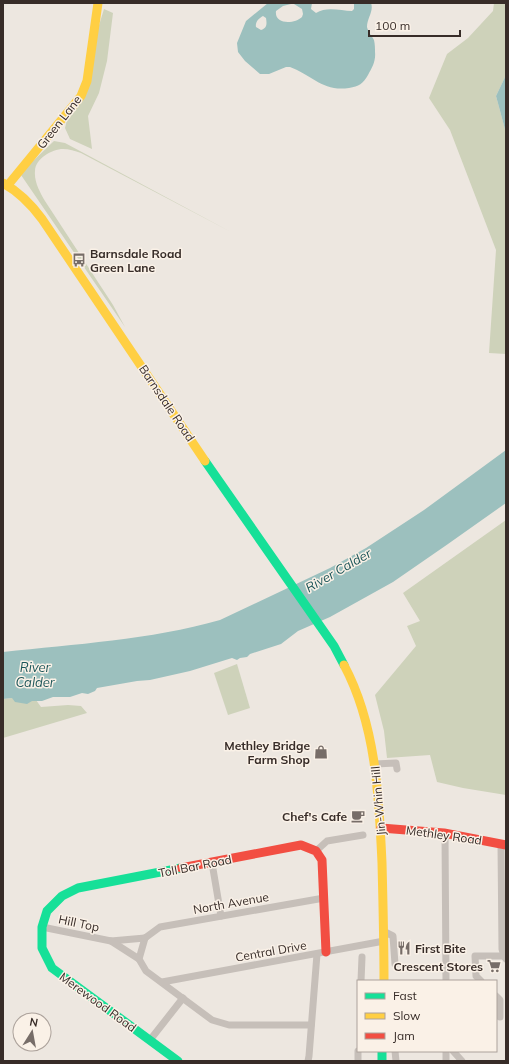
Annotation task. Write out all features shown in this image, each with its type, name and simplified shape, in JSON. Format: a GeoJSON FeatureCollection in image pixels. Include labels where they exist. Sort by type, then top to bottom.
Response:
{"type":"FeatureCollection","features":[{"type":"Feature","properties":{"kind":"main road","name":"Green Lane"},"geometry":{"type":"LineString","coordinates":[[6,184],[74,105],[84,89],[87,81],[98,3]]}},
{"type":"Feature","properties":{"kind":"main road","name":"Barnsdale Road"},"geometry":{"type":"LineString","coordinates":[[6,184],[26,199],[57,240],[211,470],[324,631]]}},
{"type":"Feature","properties":{"kind":"main road","name":"Jin-Whin Hill"},"geometry":{"type":"LineString","coordinates":[[324,631],[348,671],[361,702],[376,764],[381,828],[384,980]]}},
{"type":"Feature","properties":{"kind":"main road","name":"Methley Road"},"geometry":{"type":"LineString","coordinates":[[381,828],[445,833],[504,845]]}},
{"type":"Feature","properties":{"kind":"main road","name":"Toll Bar Road"},"geometry":{"type":"LineString","coordinates":[[42,927],[47,911],[62,896],[78,888],[301,845],[316,851]]}},
{"type":"Feature","properties":{"kind":"main road"},"geometry":{"type":"LineString","coordinates":[[316,851],[322,860],[324,898],[321,953]]}},
{"type":"Feature","properties":{"kind":"main road","name":"Merewood Road"},"geometry":{"type":"LineString","coordinates":[[42,927],[42,948],[52,968],[178,1061]]}},
{"type":"Feature","properties":{"kind":"street"},"geometry":{"type":"LineString","coordinates":[[376,764],[396,762],[397,769]]}},
{"type":"Feature","properties":{"kind":"street"},"geometry":{"type":"LineString","coordinates":[[445,833],[446,980]]}},
{"type":"Feature","properties":{"kind":"street"},"geometry":{"type":"LineString","coordinates":[[316,851],[327,841],[363,835]]}},
{"type":"Feature","properties":{"kind":"street"},"geometry":{"type":"LineString","coordinates":[[480,980],[476,976],[475,956],[505,958],[502,948],[504,845]]}},
{"type":"Feature","properties":{"kind":"street"},"geometry":{"type":"LineString","coordinates":[[212,863],[221,916]]}},
{"type":"Feature","properties":{"kind":"street","name":"North Avenue"},"geometry":{"type":"LineString","coordinates":[[145,938],[160,927],[324,898]]}},
{"type":"Feature","properties":{"kind":"street","name":"Hill Top"},"geometry":{"type":"LineString","coordinates":[[42,927],[111,941],[145,938]]}},
{"type":"Feature","properties":{"kind":"street"},"geometry":{"type":"LineString","coordinates":[[384,936],[393,936],[394,964]]}},
{"type":"Feature","properties":{"kind":"street","name":"Central Drive"},"geometry":{"type":"LineString","coordinates":[[162,982],[321,953],[384,936]]}},
{"type":"Feature","properties":{"kind":"street"},"geometry":{"type":"LineString","coordinates":[[139,959],[145,938]]}},
{"type":"Feature","properties":{"kind":"street","name":"Hill Top"},"geometry":{"type":"LineString","coordinates":[[111,941],[139,959],[146,971],[212,1020],[229,1025],[311,1025]]}},
{"type":"Feature","properties":{"kind":"street"},"geometry":{"type":"LineString","coordinates":[[308,1061],[311,1025],[321,953]]}},
{"type":"Feature","properties":{"kind":"street"},"geometry":{"type":"LineString","coordinates":[[361,980],[362,957]]}},
{"type":"Feature","properties":{"kind":"street"},"geometry":{"type":"LineString","coordinates":[[497,997],[500,1000],[500,1017]]}},
{"type":"Feature","properties":{"kind":"street"},"geometry":{"type":"LineString","coordinates":[[150,1040],[183,998]]}},
{"type":"Feature","properties":{"kind":"street"},"geometry":{"type":"LineString","coordinates":[[453,1052],[462,1061]]}},
{"type":"Feature","properties":{"kind":"green space"},"geometry":{"type":"Polygon","coordinates":[[[494,3],[506,3],[506,75],[496,96],[506,133],[506,354],[489,353],[496,250],[450,130],[429,98],[447,54],[468,38],[493,11],[494,3]]]}},
{"type":"Feature","properties":{"kind":"green space"},"geometry":{"type":"Polygon","coordinates":[[[104,9],[113,13],[107,61],[99,93],[88,116],[92,149],[70,139],[65,128],[67,120],[83,99],[96,35],[104,9]]]}},
{"type":"Feature","properties":{"kind":"green space"},"geometry":{"type":"Polygon","coordinates":[[[54,141],[65,143],[231,232],[81,153],[68,149],[59,149],[49,153],[41,159],[38,162],[35,171],[35,179],[39,190],[113,305],[125,327],[21,175],[54,141]]]}},
{"type":"Feature","properties":{"kind":"green space"},"geometry":{"type":"Polygon","coordinates":[[[506,520],[506,795],[437,782],[430,755],[387,758],[384,731],[375,695],[416,646],[407,626],[420,621],[403,593],[506,520]]]}},
{"type":"Feature","properties":{"kind":"green space"},"geometry":{"type":"Polygon","coordinates":[[[237,664],[250,708],[228,715],[214,673],[237,664]]]}},
{"type":"Feature","properties":{"kind":"green space"},"geometry":{"type":"Polygon","coordinates":[[[12,698],[36,700],[41,707],[68,705],[81,706],[87,713],[3,738],[3,699],[12,698]]]}},
{"type":"Feature","properties":{"kind":"water"},"geometry":{"type":"Polygon","coordinates":[[[268,3],[312,3],[311,9],[316,13],[329,9],[352,11],[354,9],[354,3],[371,3],[372,9],[367,27],[373,38],[375,58],[364,81],[349,88],[332,88],[290,67],[286,67],[269,74],[260,74],[245,61],[238,52],[237,43],[246,21],[268,3]],[[294,4],[283,6],[276,11],[276,16],[278,19],[290,22],[302,17],[302,9],[294,4]],[[263,16],[256,23],[256,27],[261,30],[266,24],[266,18],[263,16]]]}},
{"type":"Feature","properties":{"kind":"water"},"geometry":{"type":"Polygon","coordinates":[[[506,75],[506,133],[496,96],[506,75]]]}},
{"type":"Feature","properties":{"kind":"water","name":"River Calder"},"geometry":{"type":"Polygon","coordinates":[[[506,450],[506,503],[393,582],[330,617],[298,631],[281,644],[237,660],[232,658],[190,671],[150,680],[97,688],[95,691],[88,694],[82,693],[70,697],[53,697],[42,701],[32,701],[27,704],[15,702],[12,698],[3,699],[3,652],[140,637],[194,627],[220,620],[330,568],[366,548],[424,510],[506,450]]]}},
{"type":"Feature","properties":{"kind":"traffic: fast"},"geometry":{"type":"LineString","coordinates":[[205,461],[334,646],[344,665]]}},
{"type":"Feature","properties":{"kind":"traffic: fast"},"geometry":{"type":"LineString","coordinates":[[178,1061],[52,968],[42,948],[42,927],[47,911],[62,896],[78,888],[181,868]]}},
{"type":"Feature","properties":{"kind":"traffic: fast"},"geometry":{"type":"LineString","coordinates":[[382,1052],[382,1061]]}},
{"type":"Feature","properties":{"kind":"traffic: slow"},"geometry":{"type":"LineString","coordinates":[[8,185],[81,96],[87,81],[98,3]]}},
{"type":"Feature","properties":{"kind":"traffic: slow"},"geometry":{"type":"LineString","coordinates":[[3,183],[14,190],[34,208],[42,219],[205,461]]}},
{"type":"Feature","properties":{"kind":"traffic: slow"},"geometry":{"type":"LineString","coordinates":[[344,665],[355,688],[363,712],[374,761],[382,863],[384,980]]}},
{"type":"Feature","properties":{"kind":"traffic: jam"},"geometry":{"type":"LineString","coordinates":[[381,828],[444,833],[506,845]]}},
{"type":"Feature","properties":{"kind":"traffic: jam"},"geometry":{"type":"LineString","coordinates":[[181,868],[301,845],[316,851],[322,860],[326,952]]}},
{"type":"Feature","properties":{"kind":"place","name":"Barnsdale Road Green Lane"},"geometry":{"type":"Point","coordinates":[79,260]}},
{"type":"Feature","properties":{"kind":"place","name":"Methley Bridge Farm Shop"},"geometry":{"type":"Point","coordinates":[321,752]}},
{"type":"Feature","properties":{"kind":"place","name":"Chef's Cafe"},"geometry":{"type":"Point","coordinates":[358,816]}},
{"type":"Feature","properties":{"kind":"place","name":"First Bite"},"geometry":{"type":"Point","coordinates":[404,948]}},
{"type":"Feature","properties":{"kind":"place","name":"Crescent Stores"},"geometry":{"type":"Point","coordinates":[494,966]}}]}
